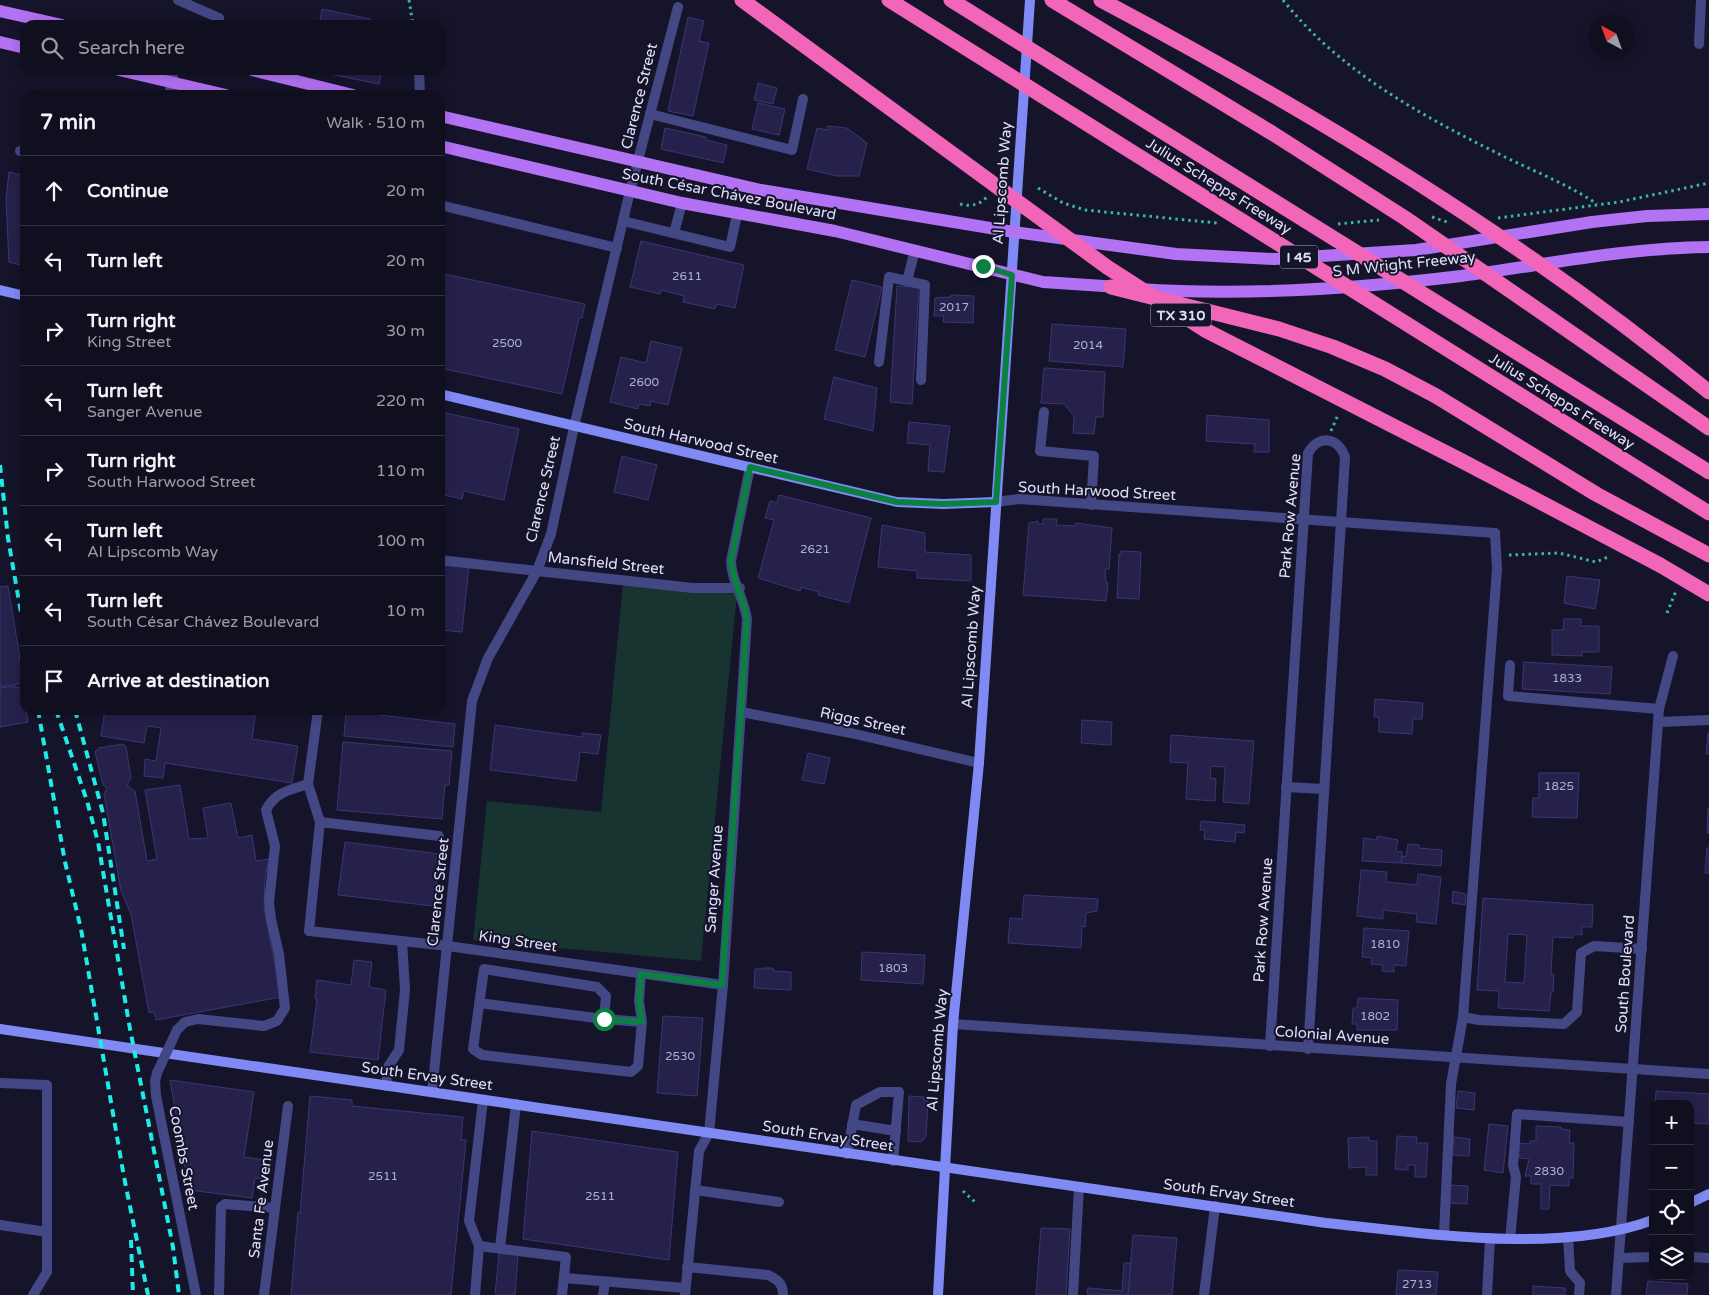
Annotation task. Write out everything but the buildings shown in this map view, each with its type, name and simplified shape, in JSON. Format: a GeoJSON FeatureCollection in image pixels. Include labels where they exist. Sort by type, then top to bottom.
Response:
{"type":"FeatureCollection","features":[{"type":"Feature","properties":{"kind":"highway","name":"TX 310"},"geometry":{"type":"LineString","coordinates":[[742,0],[1099,261],[1205,330],[1462,461],[1660,565],[1709,594]]}},
{"type":"Feature","properties":{"kind":"highway","name":"Julius Schepps Freeway"},"geometry":{"type":"LineString","coordinates":[[889,0],[1709,513]]}},
{"type":"Feature","properties":{"kind":"highway","name":"Julius Schepps Freeway"},"geometry":{"type":"LineString","coordinates":[[951,0],[1709,472]]}},
{"type":"Feature","properties":{"kind":"highway"},"geometry":{"type":"LineString","coordinates":[[1052,0],[1272,133],[1405,218],[1709,428]]}},
{"type":"Feature","properties":{"kind":"highway"},"geometry":{"type":"LineString","coordinates":[[1101,0],[1291,106],[1425,189],[1581,294],[1709,392]]}},
{"type":"Feature","properties":{"kind":"highway"},"geometry":{"type":"LineString","coordinates":[[1111,287],[1307,338],[1411,382],[1596,494],[1709,555]]}},
{"type":"Feature","properties":{"kind":"main road","name":"Al Lipscomb Way"},"geometry":{"type":"LineString","coordinates":[[938,1295],[953,1024],[979,763],[1030,0]]}},
{"type":"Feature","properties":{"kind":"main road"},"geometry":{"type":"LineString","coordinates":[[0,11],[40,20]]}},
{"type":"Feature","properties":{"kind":"main road"},"geometry":{"type":"LineString","coordinates":[[0,42],[20,47]]}},
{"type":"Feature","properties":{"kind":"main road"},"geometry":{"type":"LineString","coordinates":[[272,75],[333,90]]}},
{"type":"Feature","properties":{"kind":"main road"},"geometry":{"type":"LineString","coordinates":[[173,76],[212,90]]}},
{"type":"Feature","properties":{"kind":"main road","name":"South César Chávez Boulevard"},"geometry":{"type":"LineString","coordinates":[[445,117],[761,190],[1014,232]]}},
{"type":"Feature","properties":{"kind":"main road","name":"South César Chávez Boulevard"},"geometry":{"type":"LineString","coordinates":[[445,147],[630,192],[737,215],[835,231],[1012,275]]}},
{"type":"Feature","properties":{"kind":"main road","name":"S M Wright Freeway"},"geometry":{"type":"LineString","coordinates":[[1014,232],[1176,254],[1274,259],[1416,250],[1601,221],[1647,216],[1709,214]]}},
{"type":"Feature","properties":{"kind":"main road","name":"S M Wright Freeway"},"geometry":{"type":"LineString","coordinates":[[1012,275],[1043,282],[1185,292],[1302,291],[1460,276],[1665,248],[1709,247]]}},
{"type":"Feature","properties":{"kind":"main road"},"geometry":{"type":"LineString","coordinates":[[0,290],[20,295]]}},
{"type":"Feature","properties":{"kind":"main road","name":"South Harwood Street"},"geometry":{"type":"LineString","coordinates":[[445,395],[897,502],[943,504],[996,502]]}},
{"type":"Feature","properties":{"kind":"main road","name":"South Ervay Street"},"geometry":{"type":"LineString","coordinates":[[0,1029],[1326,1223],[1510,1240],[1568,1238],[1621,1230],[1649,1221]]}},
{"type":"Feature","properties":{"kind":"main road"},"geometry":{"type":"LineString","coordinates":[[1694,1201],[1709,1194]]}},
{"type":"Feature","properties":{"kind":"street"},"geometry":{"type":"LineString","coordinates":[[178,0],[219,18],[218,20]]}},
{"type":"Feature","properties":{"kind":"street"},"geometry":{"type":"LineString","coordinates":[[1699,44],[1701,0]]}},
{"type":"Feature","properties":{"kind":"street","name":"Clarence Street"},"geometry":{"type":"LineString","coordinates":[[432,1092],[472,701],[488,658],[536,571],[551,534],[574,427],[623,221],[678,7]]}},
{"type":"Feature","properties":{"kind":"street"},"geometry":{"type":"LineString","coordinates":[[419,75],[420,90]]}},
{"type":"Feature","properties":{"kind":"street"},"geometry":{"type":"LineString","coordinates":[[169,90],[173,76]]}},
{"type":"Feature","properties":{"kind":"street"},"geometry":{"type":"LineString","coordinates":[[650,114],[792,150],[803,100]]}},
{"type":"Feature","properties":{"kind":"street"},"geometry":{"type":"LineString","coordinates":[[674,233],[682,203]]}},
{"type":"Feature","properties":{"kind":"street"},"geometry":{"type":"LineString","coordinates":[[445,206],[617,248]]}},
{"type":"Feature","properties":{"kind":"street"},"geometry":{"type":"LineString","coordinates":[[623,221],[730,247],[737,215]]}},
{"type":"Feature","properties":{"kind":"street"},"geometry":{"type":"LineString","coordinates":[[907,281],[915,250]]}},
{"type":"Feature","properties":{"kind":"street"},"geometry":{"type":"LineString","coordinates":[[879,362],[889,277],[925,285],[921,380]]}},
{"type":"Feature","properties":{"kind":"street"},"geometry":{"type":"LineString","coordinates":[[1044,412],[1040,452],[1094,456],[1091,505]]}},
{"type":"Feature","properties":{"kind":"street","name":"Park Row Avenue"},"geometry":{"type":"LineString","coordinates":[[1270,1046],[1308,453],[1312,445],[1323,439],[1335,441],[1342,449],[1345,457],[1308,1049]]}},
{"type":"Feature","properties":{"kind":"street","name":"Sanger Avenue"},"geometry":{"type":"LineString","coordinates":[[685,1291],[699,1151],[709,1133],[722,985],[747,619],[740,588],[731,570],[731,561],[750,467]]}},
{"type":"Feature","properties":{"kind":"street","name":"South Harwood Street"},"geometry":{"type":"LineString","coordinates":[[996,502],[1019,500],[1303,518],[1495,533],[1496,555]]}},
{"type":"Feature","properties":{"kind":"street"},"geometry":{"type":"LineString","coordinates":[[1444,1234],[1451,1084],[1463,1017],[1497,569],[1496,555]]}},
{"type":"Feature","properties":{"kind":"street","name":"Mansfield Street"},"geometry":{"type":"LineString","coordinates":[[445,561],[693,588],[740,588]]}},
{"type":"Feature","properties":{"kind":"street","name":"South Boulevard"},"geometry":{"type":"LineString","coordinates":[[1616,1295],[1659,709],[1673,656]]}},
{"type":"Feature","properties":{"kind":"street"},"geometry":{"type":"LineString","coordinates":[[1510,665],[1508,696],[1659,709]]}},
{"type":"Feature","properties":{"kind":"street","name":"Riggs Street"},"geometry":{"type":"LineString","coordinates":[[741,712],[851,733],[979,763]]}},
{"type":"Feature","properties":{"kind":"street"},"geometry":{"type":"LineString","coordinates":[[317,715],[308,784],[320,822],[439,836]]}},
{"type":"Feature","properties":{"kind":"street"},"geometry":{"type":"LineString","coordinates":[[1658,722],[1709,720]]}},
{"type":"Feature","properties":{"kind":"street","name":"Coombs Street"},"geometry":{"type":"LineString","coordinates":[[196,1295],[156,1096],[155,1081],[177,1030],[185,1022],[198,1019],[264,1026],[276,1020],[285,1008],[279,954],[269,902],[275,846],[266,810],[272,799],[308,784]]}},
{"type":"Feature","properties":{"kind":"street"},"geometry":{"type":"LineString","coordinates":[[1286,787],[1324,789]]}},
{"type":"Feature","properties":{"kind":"street","name":"King Street"},"geometry":{"type":"LineString","coordinates":[[320,822],[309,930],[448,946],[722,985]]}},
{"type":"Feature","properties":{"kind":"street"},"geometry":{"type":"LineString","coordinates":[[386,1086],[388,1067],[399,1050],[405,990],[402,941]]}},
{"type":"Feature","properties":{"kind":"street"},"geometry":{"type":"LineString","coordinates":[[1463,1017],[1479,1020],[1564,1024],[1577,1012],[1581,953],[1594,946],[1642,949]]}},
{"type":"Feature","properties":{"kind":"street"},"geometry":{"type":"LineString","coordinates":[[604,1019],[606,996],[597,987],[484,969],[473,1048],[482,1055],[631,1072],[638,1066],[642,1022],[639,1000],[641,974]]}},
{"type":"Feature","properties":{"kind":"street"},"geometry":{"type":"LineString","coordinates":[[479,1003],[642,1022]]}},
{"type":"Feature","properties":{"kind":"street","name":"Colonial Avenue"},"geometry":{"type":"LineString","coordinates":[[953,1024],[1457,1059],[1709,1074]]}},
{"type":"Feature","properties":{"kind":"street"},"geometry":{"type":"LineString","coordinates":[[0,1083],[47,1085],[47,1272],[33,1295]]}},
{"type":"Feature","properties":{"kind":"street"},"geometry":{"type":"LineString","coordinates":[[846,1154],[856,1105],[880,1092],[899,1092],[893,1161]]}},
{"type":"Feature","properties":{"kind":"street"},"geometry":{"type":"LineString","coordinates":[[475,1295],[479,1246],[469,1221],[483,1100]]}},
{"type":"Feature","properties":{"kind":"street"},"geometry":{"type":"LineString","coordinates":[[500,1248],[516,1104]]}},
{"type":"Feature","properties":{"kind":"street","name":"Santa Fe Avenue"},"geometry":{"type":"LineString","coordinates":[[264,1295],[288,1106]]}},
{"type":"Feature","properties":{"kind":"street"},"geometry":{"type":"LineString","coordinates":[[1510,1240],[1516,1177],[1513,1165],[1518,1114],[1629,1122]]}},
{"type":"Feature","properties":{"kind":"street"},"geometry":{"type":"LineString","coordinates":[[852,1124],[896,1131]]}},
{"type":"Feature","properties":{"kind":"street"},"geometry":{"type":"LineString","coordinates":[[1073,1295],[1079,1187]]}},
{"type":"Feature","properties":{"kind":"street"},"geometry":{"type":"LineString","coordinates":[[695,1190],[779,1202]]}},
{"type":"Feature","properties":{"kind":"street"},"geometry":{"type":"LineString","coordinates":[[219,1295],[220,1207],[225,1204],[275,1208]]}},
{"type":"Feature","properties":{"kind":"street"},"geometry":{"type":"LineString","coordinates":[[1204,1295],[1214,1206]]}},
{"type":"Feature","properties":{"kind":"street"},"geometry":{"type":"LineString","coordinates":[[0,1225],[47,1232]]}},
{"type":"Feature","properties":{"kind":"street"},"geometry":{"type":"LineString","coordinates":[[1487,1295],[1490,1238]]}},
{"type":"Feature","properties":{"kind":"street"},"geometry":{"type":"LineString","coordinates":[[1568,1238],[1570,1271],[1580,1283],[1579,1295]]}},
{"type":"Feature","properties":{"kind":"street"},"geometry":{"type":"LineString","coordinates":[[479,1246],[566,1257],[562,1295]]}},
{"type":"Feature","properties":{"kind":"street"},"geometry":{"type":"LineString","coordinates":[[1619,1258],[1649,1257]]}},
{"type":"Feature","properties":{"kind":"street"},"geometry":{"type":"LineString","coordinates":[[1694,1257],[1709,1258]]}},
{"type":"Feature","properties":{"kind":"street"},"geometry":{"type":"LineString","coordinates":[[687,1267],[768,1275],[778,1280],[783,1286],[783,1295]]}},
{"type":"Feature","properties":{"kind":"street"},"geometry":{"type":"LineString","coordinates":[[564,1278],[605,1282],[644,1290],[685,1291]]}},
{"type":"Feature","properties":{"kind":"street"},"geometry":{"type":"LineString","coordinates":[[603,1295],[605,1282]]}},
{"type":"Feature","properties":{"kind":"path"},"geometry":{"type":"LineString","coordinates":[[409,0],[412,20]]}},
{"type":"Feature","properties":{"kind":"path"},"geometry":{"type":"LineString","coordinates":[[1283,0],[1302,23],[1326,46],[1400,99],[1456,132],[1597,204]]}},
{"type":"Feature","properties":{"kind":"path"},"geometry":{"type":"LineString","coordinates":[[960,204],[968,206],[984,200],[989,195]]}},
{"type":"Feature","properties":{"kind":"path"},"geometry":{"type":"LineString","coordinates":[[1047,204],[1052,198]]}},
{"type":"Feature","properties":{"kind":"path"},"geometry":{"type":"LineString","coordinates":[[984,200],[987,204]]}},
{"type":"Feature","properties":{"kind":"path"},"geometry":{"type":"LineString","coordinates":[[1331,431],[1338,415]]}},
{"type":"Feature","properties":{"kind":"path"},"geometry":{"type":"LineString","coordinates":[[1496,555],[1559,553],[1596,562],[1611,556]]}},
{"type":"Feature","properties":{"kind":"path"},"geometry":{"type":"LineString","coordinates":[[1666,613],[1677,590]]}},
{"type":"Feature","properties":{"kind":"path"},"geometry":{"type":"LineString","coordinates":[[963,1191],[975,1202]]}},
{"type":"Feature","properties":{"kind":"green space"},"geometry":{"type":"Polygon","coordinates":[[[623,584],[737,594],[701,961],[473,940],[487,801],[601,812],[623,584]]]}},
{"type":"Feature","properties":{"kind":"railway"},"geometry":{"type":"LineString","coordinates":[[0,465],[8,538],[20,607]]}},
{"type":"Feature","properties":{"kind":"railway"},"geometry":{"type":"LineString","coordinates":[[39,715],[65,862],[81,929],[124,1177],[148,1295]]}},
{"type":"Feature","properties":{"kind":"railway"},"geometry":{"type":"LineString","coordinates":[[58,715],[87,801],[98,842],[130,1029],[173,1247],[179,1295]]}},
{"type":"Feature","properties":{"kind":"railway"},"geometry":{"type":"LineString","coordinates":[[76,715],[103,813],[124,949]]}},
{"type":"Feature","properties":{"kind":"railway"},"geometry":{"type":"LineString","coordinates":[[131,1240],[133,1295]]}},
{"type":"Feature","properties":{"kind":"route"},"geometry":{"type":"LineString","coordinates":[[604,1019],[642,1022],[639,1000],[641,974],[722,985],[747,619],[740,588],[731,570],[731,561],[750,467],[897,502],[943,504],[996,502],[1012,275],[983,266]]}}]}
